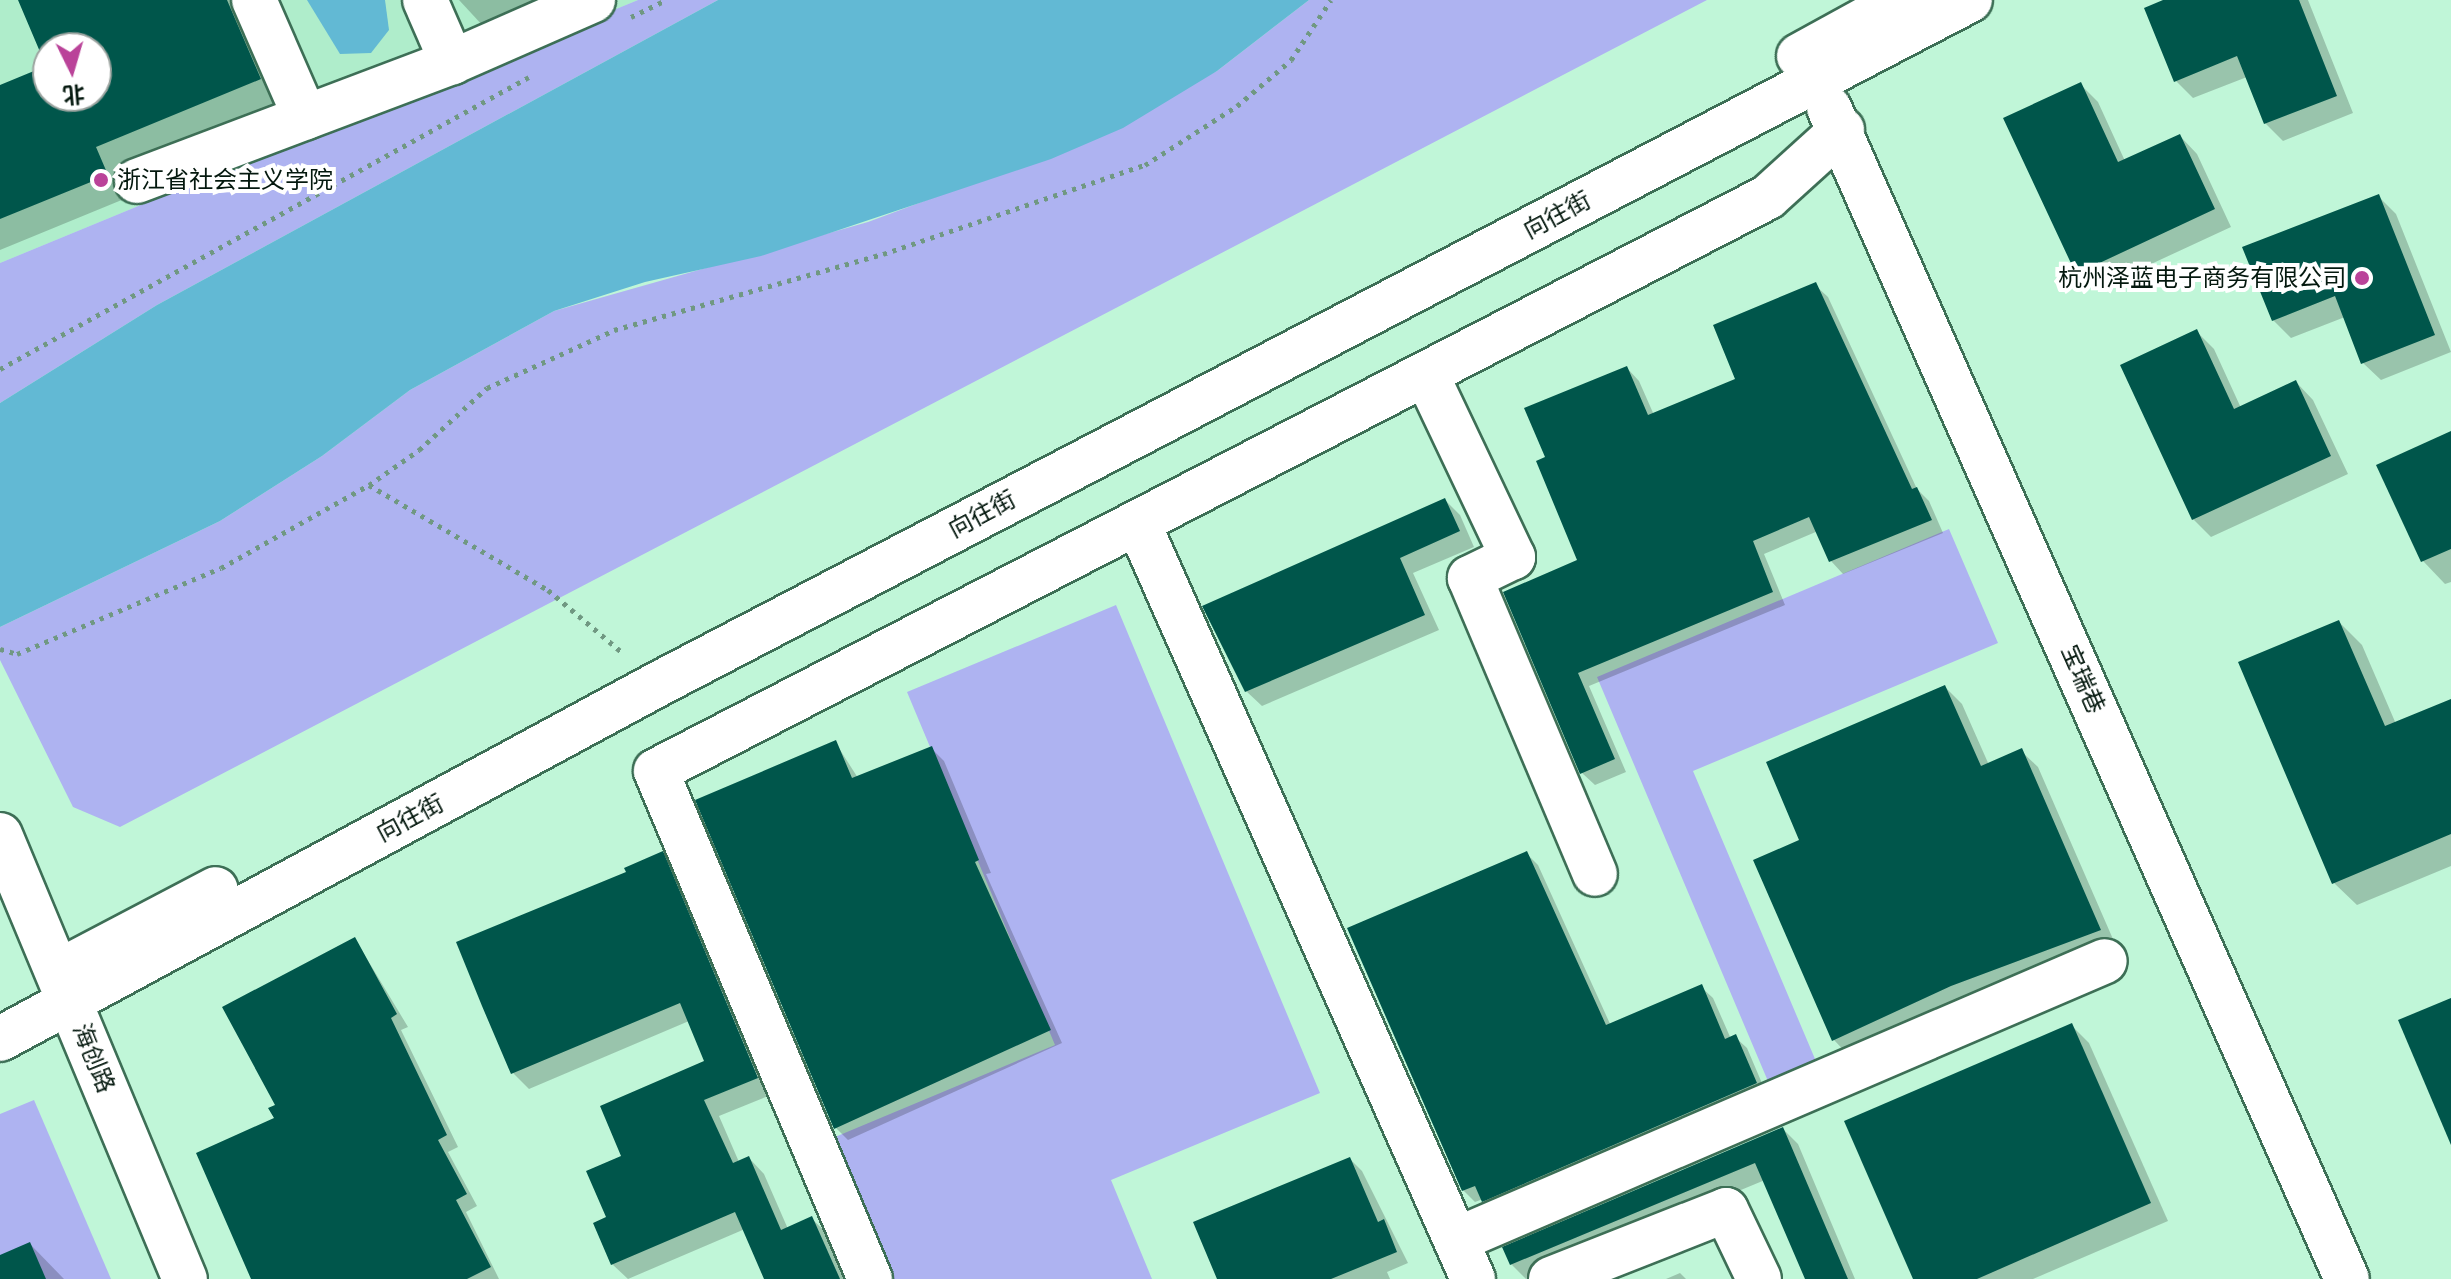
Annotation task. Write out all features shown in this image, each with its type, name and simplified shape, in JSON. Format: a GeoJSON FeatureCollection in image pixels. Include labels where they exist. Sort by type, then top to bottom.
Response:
{"type":"FeatureCollection","features":[{"type":"Feature","properties":{"kind":"street"},"geometry":{"type":"LineString","coordinates":[[254,0],[305,117]]}},
{"type":"Feature","properties":{"kind":"street"},"geometry":{"type":"LineString","coordinates":[[425,0],[452,62]]}},
{"type":"Feature","properties":{"kind":"street"},"geometry":{"type":"LineString","coordinates":[[137,181],[452,62],[593,0]]}},
{"type":"Feature","properties":{"kind":"street","name":"向往街"},"geometry":{"type":"LineString","coordinates":[[0,1039],[65,987],[638,667],[1901,0]]}},
{"type":"Feature","properties":{"kind":"street","name":"向往街"},"geometry":{"type":"LineString","coordinates":[[65,987],[662,682],[1970,0]]}},
{"type":"Feature","properties":{"kind":"street","name":"宝瑞巷"},"geometry":{"type":"LineString","coordinates":[[1815,81],[1842,130],[2347,1279]]}},
{"type":"Feature","properties":{"kind":"street"},"geometry":{"type":"LineString","coordinates":[[870,1279],[656,771],[1768,197],[1842,130]]}},
{"type":"Feature","properties":{"kind":"street"},"geometry":{"type":"LineString","coordinates":[[1426,374],[1513,557],[1470,578],[1595,874]]}},
{"type":"Feature","properties":{"kind":"street"},"geometry":{"type":"LineString","coordinates":[[1138,523],[1473,1279]]}},
{"type":"Feature","properties":{"kind":"street","name":"海创路"},"geometry":{"type":"LineString","coordinates":[[1,836],[185,1279]]}},
{"type":"Feature","properties":{"kind":"street"},"geometry":{"type":"LineString","coordinates":[[1456,1240],[2105,961]]}},
{"type":"Feature","properties":{"kind":"street"},"geometry":{"type":"LineString","coordinates":[[1551,1279],[1726,1210],[1759,1279]]}},
{"type":"Feature","properties":{"kind":"path"},"geometry":{"type":"LineString","coordinates":[[0,649],[17,654],[221,568],[369,485],[419,450],[487,388],[614,330],[883,254],[1145,165],[1237,106],[1291,60],[1331,0]]}},
{"type":"Feature","properties":{"kind":"path"},"geometry":{"type":"LineString","coordinates":[[0,369],[441,130]]}},
{"type":"Feature","properties":{"kind":"path"},"geometry":{"type":"LineString","coordinates":[[369,485],[548,590],[638,667]]}},
{"type":"Feature","properties":{"kind":"shaded area","name":"浙江省社会主义学院"},"geometry":{"type":"Polygon","coordinates":[[[0,0],[638,0],[0,263],[0,0]]]}},
{"type":"Feature","properties":{"kind":"shaded area"},"geometry":{"type":"Polygon","coordinates":[[[307,0],[385,0],[389,30],[371,53],[340,54],[307,0]]]}},
{"type":"Feature","properties":{"kind":"shaded area"},"geometry":{"type":"Polygon","coordinates":[[[638,0],[718,0],[157,305],[0,403],[0,263],[638,0]]]}},
{"type":"Feature","properties":{"kind":"shaded area"},"geometry":{"type":"Polygon","coordinates":[[[718,0],[1309,0],[1217,71],[1123,128],[1051,159],[761,256],[645,282],[554,311],[410,390],[322,456],[220,521],[0,627],[0,403],[157,305],[718,0]]]}},
{"type":"Feature","properties":{"kind":"shaded area"},"geometry":{"type":"Polygon","coordinates":[[[1309,0],[1707,0],[120,827],[73,807],[0,660],[0,627],[220,521],[322,456],[410,390],[554,311],[868,222],[970,184],[1217,71],[1309,0]]]}},
{"type":"Feature","properties":{"kind":"shaded area"},"geometry":{"type":"Polygon","coordinates":[[[1949,529],[1998,643],[1693,771],[1818,1066],[1770,1086],[1597,677],[1949,529]]]}},
{"type":"Feature","properties":{"kind":"shaded area"},"geometry":{"type":"Polygon","coordinates":[[[1116,605],[1320,1093],[1111,1180],[1152,1279],[894,1279],[835,1137],[1055,1045],[907,692],[1116,605]]]}},
{"type":"Feature","properties":{"kind":"shaded area"},"geometry":{"type":"Polygon","coordinates":[[[34,1100],[111,1279],[0,1279],[0,1114],[34,1100]]]}},
{"type":"Feature","properties":{"kind":"building"},"geometry":{"type":"Polygon","coordinates":[[[18,0],[227,0],[261,79],[96,147],[108,175],[0,219],[0,85],[32,72],[32,112],[112,112],[112,32],[32,33],[18,0]]]}},
{"type":"Feature","properties":{"kind":"building"},"geometry":{"type":"Polygon","coordinates":[[[2163,0],[2299,0],[2337,96],[2264,124],[2237,56],[2174,82],[2144,8],[2163,0]]]}},
{"type":"Feature","properties":{"kind":"building"},"geometry":{"type":"Polygon","coordinates":[[[2081,82],[2118,162],[2180,134],[2215,209],[2076,274],[2003,118],[2081,82]]]}},
{"type":"Feature","properties":{"kind":"building"},"geometry":{"type":"Polygon","coordinates":[[[2379,194],[2435,335],[2361,364],[2335,296],[2272,321],[2242,247],[2379,194]]]}},
{"type":"Feature","properties":{"kind":"building"},"geometry":{"type":"Polygon","coordinates":[[[1816,282],[1912,489],[1917,487],[1932,520],[1829,562],[1809,517],[1753,541],[1773,592],[1578,673],[1615,759],[1580,774],[1503,592],[1577,560],[1536,461],[1545,457],[1524,408],[1627,366],[1648,415],[1735,379],[1713,325],[1816,282]]]}},
{"type":"Feature","properties":{"kind":"building"},"geometry":{"type":"Polygon","coordinates":[[[2197,329],[2234,409],[2296,380],[2331,456],[2192,520],[2120,365],[2197,329]]]}},
{"type":"Feature","properties":{"kind":"building"},"geometry":{"type":"Polygon","coordinates":[[[2451,431],[2451,549],[2421,562],[2376,465],[2451,431]]]}},
{"type":"Feature","properties":{"kind":"building"},"geometry":{"type":"Polygon","coordinates":[[[1445,498],[1460,531],[1400,558],[1425,615],[1245,692],[1202,606],[1445,498]]]}},
{"type":"Feature","properties":{"kind":"building"},"geometry":{"type":"Polygon","coordinates":[[[2339,620],[2385,726],[2451,699],[2451,834],[2332,884],[2238,662],[2339,620]]]}},
{"type":"Feature","properties":{"kind":"building"},"geometry":{"type":"Polygon","coordinates":[[[1945,685],[1981,766],[2022,748],[2101,930],[1951,986],[1832,1041],[1753,860],[1799,840],[1766,762],[1945,685]]]}},
{"type":"Feature","properties":{"kind":"building"},"geometry":{"type":"Polygon","coordinates":[[[836,740],[852,778],[932,746],[979,860],[975,862],[1051,1030],[834,1129],[695,800],[836,740]]]}},
{"type":"Feature","properties":{"kind":"building"},"geometry":{"type":"Polygon","coordinates":[[[663,851],[758,1078],[704,1100],[733,1163],[749,1156],[781,1230],[812,1216],[840,1279],[764,1279],[735,1212],[611,1265],[593,1223],[606,1217],[586,1171],[621,1156],[600,1106],[704,1061],[680,1003],[511,1074],[482,1006],[456,942],[626,872],[624,868],[663,851]]]}},
{"type":"Feature","properties":{"kind":"building"},"geometry":{"type":"Polygon","coordinates":[[[1527,851],[1606,1025],[1702,984],[1725,1039],[1736,1034],[1757,1083],[1482,1202],[1475,1186],[1462,1191],[1347,928],[1527,851]]]}},
{"type":"Feature","properties":{"kind":"building"},"geometry":{"type":"Polygon","coordinates":[[[355,937],[397,1014],[391,1018],[447,1135],[438,1140],[467,1194],[456,1200],[491,1267],[467,1279],[251,1279],[196,1153],[274,1118],[268,1108],[275,1105],[222,1007],[355,937]]]}},
{"type":"Feature","properties":{"kind":"building"},"geometry":{"type":"Polygon","coordinates":[[[2451,998],[2451,1145],[2398,1020],[2451,998]]]}},
{"type":"Feature","properties":{"kind":"building"},"geometry":{"type":"Polygon","coordinates":[[[2072,1023],[2151,1203],[1977,1279],[1913,1279],[1844,1121],[2072,1023]]]}},
{"type":"Feature","properties":{"kind":"building"},"geometry":{"type":"Polygon","coordinates":[[[1783,1127],[1848,1279],[1805,1279],[1755,1163],[1510,1265],[1502,1247],[1783,1127]]]}},
{"type":"Feature","properties":{"kind":"building"},"geometry":{"type":"Polygon","coordinates":[[[1350,1157],[1378,1222],[1384,1219],[1397,1252],[1331,1279],[1217,1279],[1193,1222],[1350,1157]]]}},
{"type":"Feature","properties":{"kind":"building"},"geometry":{"type":"Polygon","coordinates":[[[30,1242],[46,1279],[0,1279],[0,1255],[30,1242]]]}},
{"type":"Feature","properties":{"kind":"place","name":"浙江省社会主义学院"},"geometry":{"type":"Point","coordinates":[101,180]}},
{"type":"Feature","properties":{"kind":"place","name":"杭州泽蓝电子商务有限公司"},"geometry":{"type":"Point","coordinates":[2362,278]}}]}
